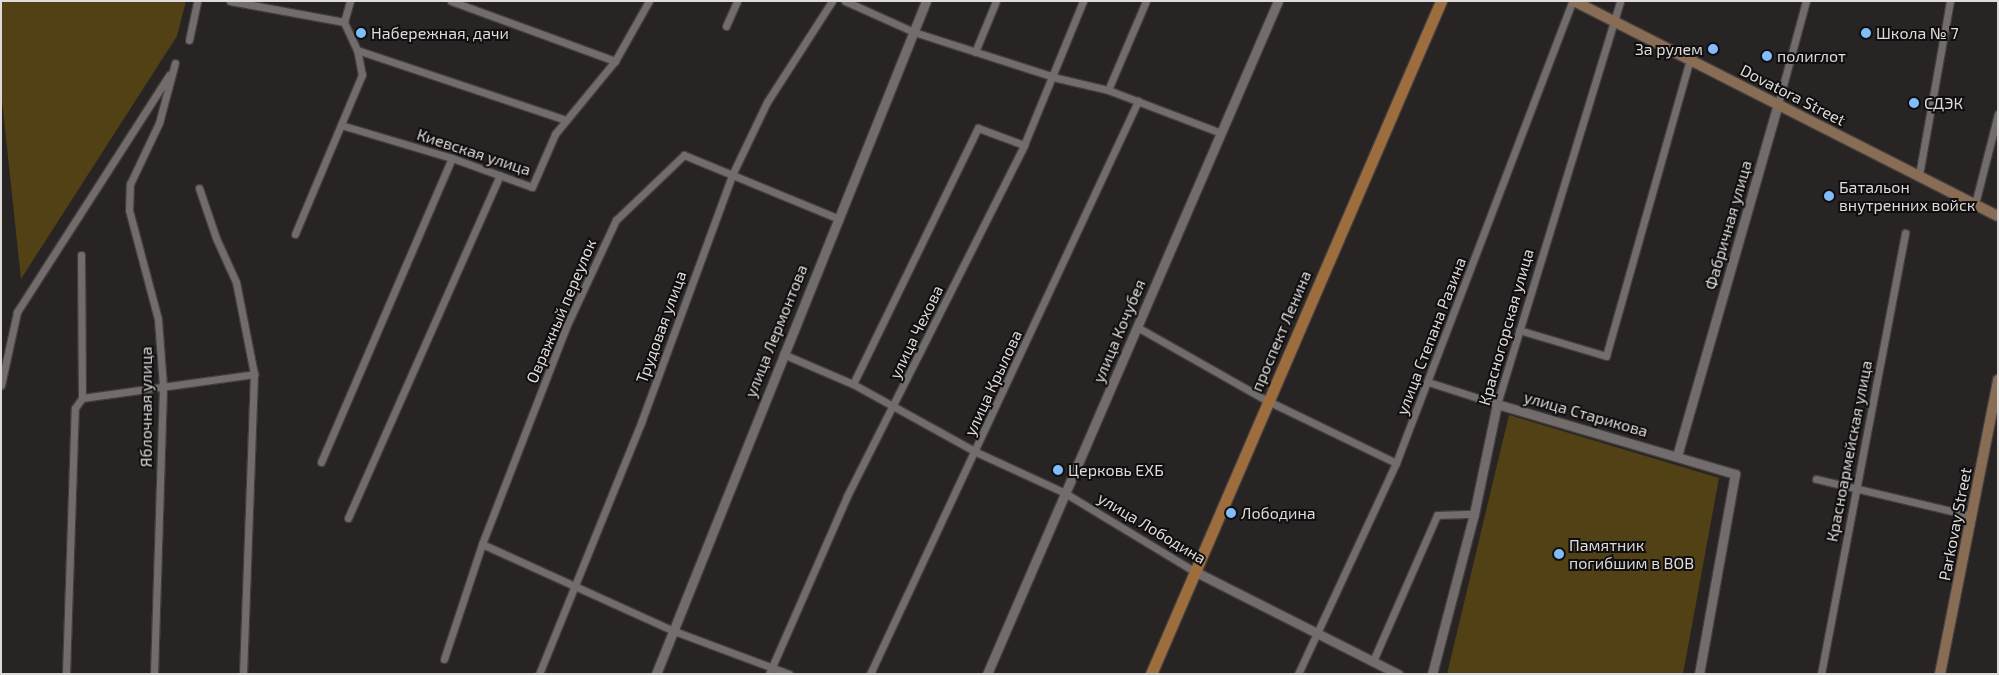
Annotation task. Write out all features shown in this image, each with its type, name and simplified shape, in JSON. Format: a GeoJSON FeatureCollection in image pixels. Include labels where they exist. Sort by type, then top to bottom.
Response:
{"type":"FeatureCollection","features":[{"type":"Feature","properties":{"kind":"main road","name":"проспект Ленина"},"geometry":{"type":"LineString","coordinates":[[1151,674],[1441,1]]}},
{"type":"Feature","properties":{"kind":"main road","name":"Dovatora Street"},"geometry":{"type":"LineString","coordinates":[[1573,1],[1919,174],[1998,216]]}},
{"type":"Feature","properties":{"kind":"main road","name":"Parkovay Street"},"geometry":{"type":"LineString","coordinates":[[1940,674],[1998,380]]}},
{"type":"Feature","properties":{"kind":"street"},"geometry":{"type":"LineString","coordinates":[[188,40],[197,1]]}},
{"type":"Feature","properties":{"kind":"street"},"geometry":{"type":"LineString","coordinates":[[230,1],[266,5],[344,22]]}},
{"type":"Feature","properties":{"kind":"street"},"geometry":{"type":"LineString","coordinates":[[295,234],[362,75],[358,50],[344,22],[350,1]]}},
{"type":"Feature","properties":{"kind":"street"},"geometry":{"type":"LineString","coordinates":[[451,1],[615,61]]}},
{"type":"Feature","properties":{"kind":"street","name":"Киевская улица"},"geometry":{"type":"LineString","coordinates":[[341,125],[452,158],[532,187],[555,134],[615,61],[649,1]]}},
{"type":"Feature","properties":{"kind":"street"},"geometry":{"type":"LineString","coordinates":[[726,26],[737,1]]}},
{"type":"Feature","properties":{"kind":"street","name":"Трудовая улица"},"geometry":{"type":"LineString","coordinates":[[539,674],[642,420],[732,175],[767,102],[832,1]]}},
{"type":"Feature","properties":{"kind":"street"},"geometry":{"type":"LineString","coordinates":[[845,1],[914,32],[1052,77],[1108,90],[1221,133]]}},
{"type":"Feature","properties":{"kind":"street","name":"улица Лермонтова"},"geometry":{"type":"LineString","coordinates":[[656,674],[926,1]]}},
{"type":"Feature","properties":{"kind":"street"},"geometry":{"type":"LineString","coordinates":[[975,52],[996,1]]}},
{"type":"Feature","properties":{"kind":"street","name":"улица Чехова"},"geometry":{"type":"LineString","coordinates":[[769,674],[847,496],[1024,145],[1083,1]]}},
{"type":"Feature","properties":{"kind":"street"},"geometry":{"type":"LineString","coordinates":[[1108,90],[1146,1]]}},
{"type":"Feature","properties":{"kind":"street","name":"улица Кочубея"},"geometry":{"type":"LineString","coordinates":[[987,674],[1278,1]]}},
{"type":"Feature","properties":{"kind":"street","name":"улица Степана Разина"},"geometry":{"type":"LineString","coordinates":[[1298,674],[1396,464],[1573,1]]}},
{"type":"Feature","properties":{"kind":"street"},"geometry":{"type":"LineString","coordinates":[[1613,22],[1620,1]]}},
{"type":"Feature","properties":{"kind":"street","name":"Фабричная улица"},"geometry":{"type":"LineString","coordinates":[[1677,456],[1806,1]]}},
{"type":"Feature","properties":{"kind":"street"},"geometry":{"type":"LineString","coordinates":[[1919,174],[1950,1]]}},
{"type":"Feature","properties":{"kind":"street","name":"Красногорская улица"},"geometry":{"type":"LineString","coordinates":[[1432,674],[1474,514],[1497,404],[1613,22]]}},
{"type":"Feature","properties":{"kind":"street"},"geometry":{"type":"LineString","coordinates":[[358,50],[566,120]]}},
{"type":"Feature","properties":{"kind":"street"},"geometry":{"type":"LineString","coordinates":[[1519,330],[1606,356],[1690,60]]}},
{"type":"Feature","properties":{"kind":"street","name":"Яблочная улица"},"geometry":{"type":"LineString","coordinates":[[1,385],[18,312],[150,109],[176,64],[159,123],[130,184],[129,210],[158,319],[163,386],[154,674]]}},
{"type":"Feature","properties":{"kind":"street","name":"улица Крылова"},"geometry":{"type":"LineString","coordinates":[[870,674],[976,452],[1138,101]]}},
{"type":"Feature","properties":{"kind":"street"},"geometry":{"type":"LineString","coordinates":[[1975,204],[1998,114]]}},
{"type":"Feature","properties":{"kind":"street"},"geometry":{"type":"LineString","coordinates":[[853,384],[978,128],[1024,145]]}},
{"type":"Feature","properties":{"kind":"street","name":"Овражный переулок"},"geometry":{"type":"LineString","coordinates":[[444,659],[482,544],[566,327],[616,220],[684,155],[839,219]]}},
{"type":"Feature","properties":{"kind":"street"},"geometry":{"type":"LineString","coordinates":[[321,462],[452,158]]}},
{"type":"Feature","properties":{"kind":"street"},"geometry":{"type":"LineString","coordinates":[[348,518],[500,175]]}},
{"type":"Feature","properties":{"kind":"street"},"geometry":{"type":"LineString","coordinates":[[199,188],[216,238],[236,282],[254,374],[244,674]]}},
{"type":"Feature","properties":{"kind":"street","name":"Красноармейская улица"},"geometry":{"type":"LineString","coordinates":[[1820,674],[1905,233]]}},
{"type":"Feature","properties":{"kind":"street"},"geometry":{"type":"LineString","coordinates":[[66,674],[75,408],[82,398],[81,255]]}},
{"type":"Feature","properties":{"kind":"street"},"geometry":{"type":"LineString","coordinates":[[1137,328],[1268,401],[1396,464]]}},
{"type":"Feature","properties":{"kind":"street","name":"улица Лободина"},"geometry":{"type":"LineString","coordinates":[[783,354],[853,384],[976,452],[1065,493],[1194,571],[1398,674]]}},
{"type":"Feature","properties":{"kind":"street"},"geometry":{"type":"LineString","coordinates":[[82,398],[254,374]]}},
{"type":"Feature","properties":{"kind":"street","name":"улица Старикова"},"geometry":{"type":"LineString","coordinates":[[1428,382],[1735,474],[1699,674]]}},
{"type":"Feature","properties":{"kind":"street"},"geometry":{"type":"LineString","coordinates":[[1816,479],[1972,516]]}},
{"type":"Feature","properties":{"kind":"street"},"geometry":{"type":"LineString","coordinates":[[1372,661],[1437,515],[1474,514]]}},
{"type":"Feature","properties":{"kind":"street"},"geometry":{"type":"LineString","coordinates":[[482,544],[674,631],[772,666],[789,674]]}},
{"type":"Feature","properties":{"kind":"shaded area"},"geometry":{"type":"Polygon","coordinates":[[[1,1],[186,1],[177,36],[21,279],[1,91],[1,1]]]}},
{"type":"Feature","properties":{"kind":"shaded area"},"geometry":{"type":"Polygon","coordinates":[[[1509,415],[1719,478],[1683,674],[1447,674],[1509,415]]]}},
{"type":"Feature","properties":{"kind":"place","name":"Набережная, дачи"},"geometry":{"type":"Point","coordinates":[361,33]}},
{"type":"Feature","properties":{"kind":"place","name":"Школа № 7"},"geometry":{"type":"Point","coordinates":[1866,33]}},
{"type":"Feature","properties":{"kind":"place","name":"За рулем"},"geometry":{"type":"Point","coordinates":[1713,49]}},
{"type":"Feature","properties":{"kind":"place","name":"полиглот"},"geometry":{"type":"Point","coordinates":[1767,56]}},
{"type":"Feature","properties":{"kind":"place","name":"СДЭК"},"geometry":{"type":"Point","coordinates":[1914,103]}},
{"type":"Feature","properties":{"kind":"place","name":"Батальон внутренних войск"},"geometry":{"type":"Point","coordinates":[1829,196]}},
{"type":"Feature","properties":{"kind":"place","name":"Церковь ЕХБ"},"geometry":{"type":"Point","coordinates":[1058,470]}},
{"type":"Feature","properties":{"kind":"place","name":"Лободина"},"geometry":{"type":"Point","coordinates":[1231,513]}},
{"type":"Feature","properties":{"kind":"place","name":"Памятник погибшим в ВОВ"},"geometry":{"type":"Point","coordinates":[1559,554]}}]}
